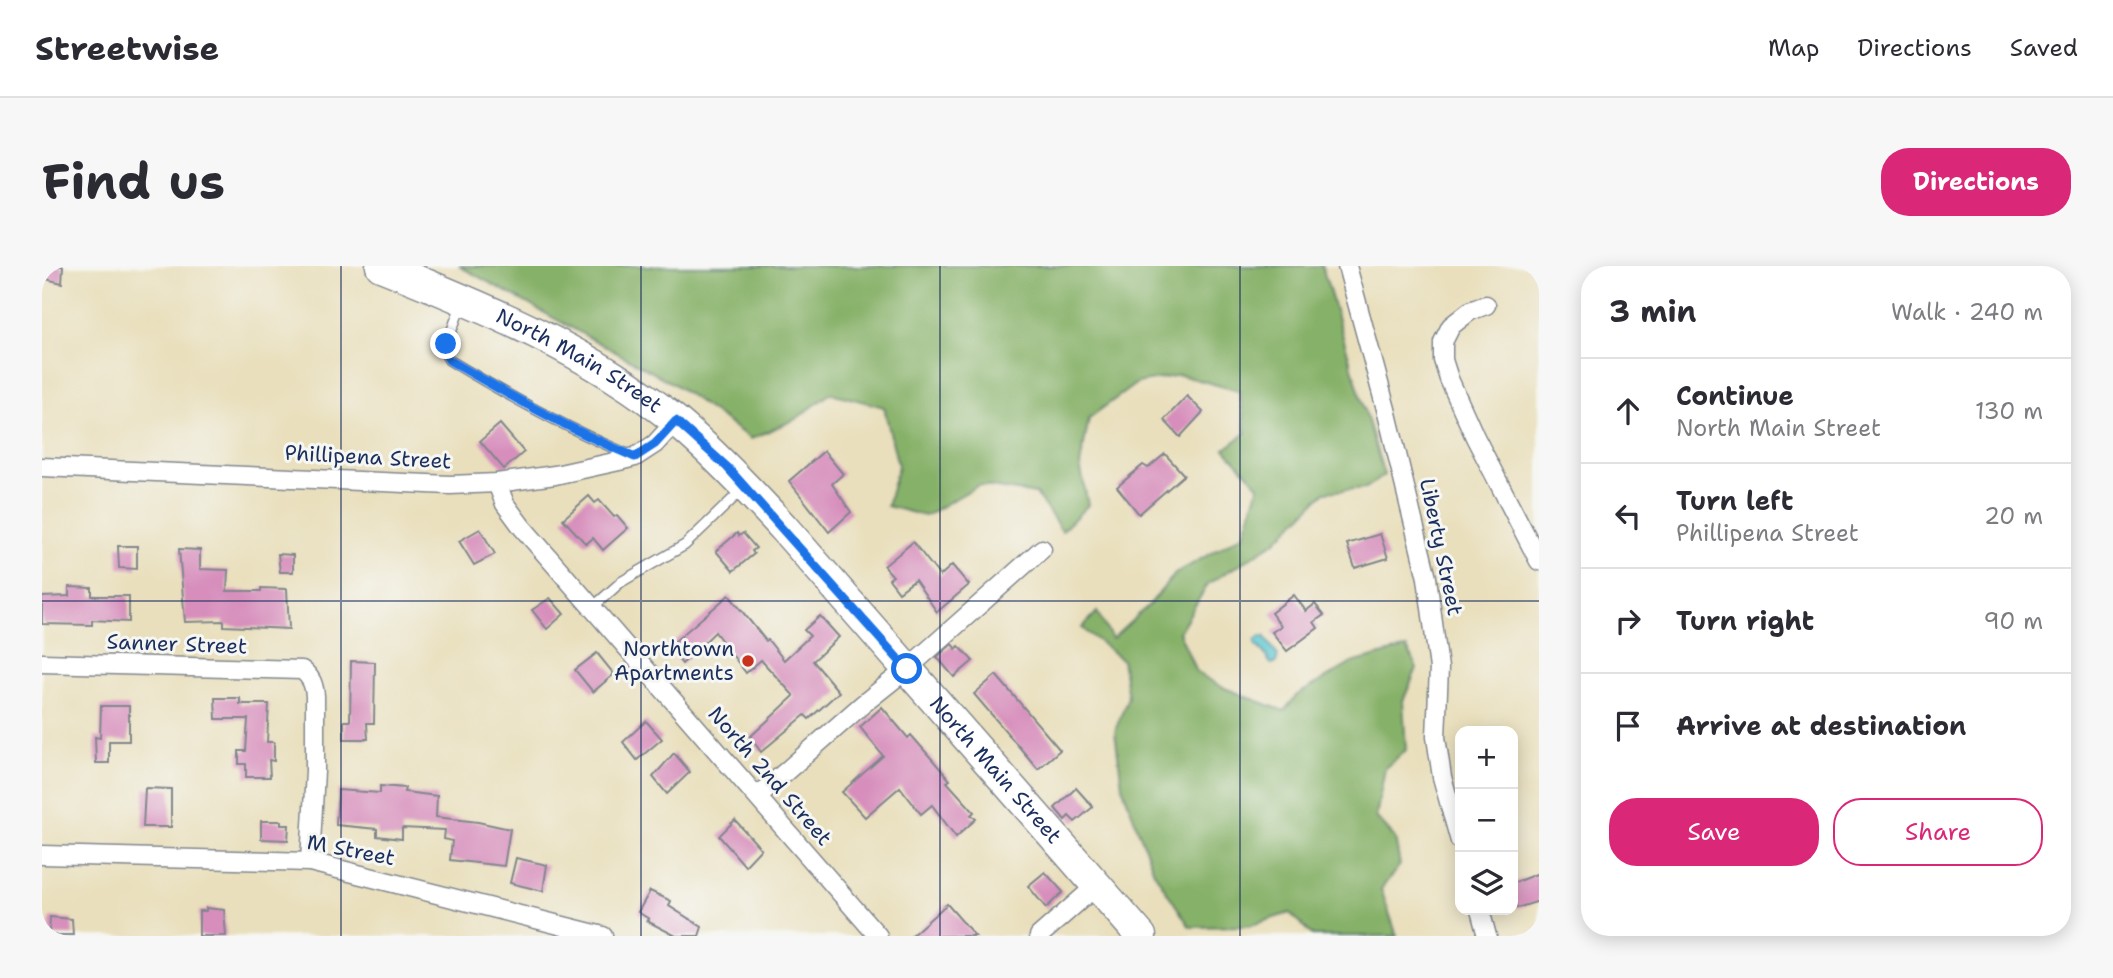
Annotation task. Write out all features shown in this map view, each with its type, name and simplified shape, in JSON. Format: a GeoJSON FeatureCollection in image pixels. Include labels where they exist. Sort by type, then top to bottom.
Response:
{"type":"FeatureCollection","features":[{"type":"Feature","properties":{"kind":"main road","name":"North Main Street"},"geometry":{"type":"LineString","coordinates":[[381,266],[578,355],[631,388],[676,421],[746,487],[1141,936]]}},
{"type":"Feature","properties":{"kind":"street","name":"Liberty Street"},"geometry":{"type":"LineString","coordinates":[[1347,266],[1386,409],[1427,578],[1439,668],[1436,737],[1442,777],[1455,823]]}},
{"type":"Feature","properties":{"kind":"street"},"geometry":{"type":"LineString","coordinates":[[1486,304],[1470,311],[1451,326],[1443,342],[1443,360],[1475,437],[1539,561]]}},
{"type":"Feature","properties":{"kind":"street","name":"Phillipena Street"},"geometry":{"type":"LineString","coordinates":[[42,467],[450,485],[497,483],[555,475],[635,457],[655,444],[676,421]]}},
{"type":"Feature","properties":{"kind":"street","name":"North 2nd Street"},"geometry":{"type":"LineString","coordinates":[[497,483],[505,504],[522,527],[878,936]]}},
{"type":"Feature","properties":{"kind":"street"},"geometry":{"type":"LineString","coordinates":[[758,796],[1042,549]]}},
{"type":"Feature","properties":{"kind":"street","name":"Sanner Street"},"geometry":{"type":"LineString","coordinates":[[42,663],[302,670],[314,685],[315,696],[310,862]]}},
{"type":"Feature","properties":{"kind":"street","name":"M Street"},"geometry":{"type":"LineString","coordinates":[[42,855],[310,862],[603,936]]}},
{"type":"Feature","properties":{"kind":"street"},"geometry":{"type":"LineString","coordinates":[[1039,936],[1096,886]]}},
{"type":"Feature","properties":{"kind":"street"},"geometry":{"type":"LineString","coordinates":[[1481,915],[1487,936]]}},
{"type":"Feature","properties":{"kind":"lane"},"geometry":{"type":"LineString","coordinates":[[463,301],[444,351],[449,360],[538,411],[635,457]]}},
{"type":"Feature","properties":{"kind":"lane"},"geometry":{"type":"LineString","coordinates":[[593,607],[621,583],[685,545],[746,487]]}},
{"type":"Feature","properties":{"kind":"green space"},"geometry":{"type":"Polygon","coordinates":[[[459,266],[1322,266],[1384,475],[1366,488],[1325,492],[1275,542],[1208,584],[1179,632],[1196,672],[1222,687],[1284,711],[1297,695],[1352,663],[1407,648],[1417,668],[1403,701],[1406,750],[1385,768],[1376,817],[1395,838],[1400,865],[1381,889],[1397,936],[1313,936],[1290,913],[1248,926],[1190,927],[1154,872],[1122,786],[1115,731],[1128,697],[1122,660],[1082,628],[1097,612],[1112,639],[1149,605],[1175,574],[1244,534],[1259,486],[1225,449],[1246,433],[1239,391],[1180,375],[1137,383],[1089,418],[1080,465],[1088,505],[1062,531],[1036,494],[979,485],[925,516],[887,506],[898,466],[884,407],[831,393],[796,419],[751,439],[674,384],[459,266]]]}},
{"type":"Feature","properties":{"kind":"water"},"geometry":{"type":"Polygon","coordinates":[[[1264,636],[1278,656],[1276,663],[1271,664],[1255,644],[1255,640],[1264,636]]]}},
{"type":"Feature","properties":{"kind":"building"},"geometry":{"type":"Polygon","coordinates":[[[42,266],[63,266],[62,283],[42,278],[42,266]]]}},
{"type":"Feature","properties":{"kind":"building"},"geometry":{"type":"Polygon","coordinates":[[[1187,396],[1203,412],[1180,437],[1164,420],[1187,396]]]}},
{"type":"Feature","properties":{"kind":"building"},"geometry":{"type":"Polygon","coordinates":[[[500,424],[524,452],[504,469],[480,441],[500,424]]]}},
{"type":"Feature","properties":{"kind":"building"},"geometry":{"type":"Polygon","coordinates":[[[824,451],[843,474],[832,484],[851,512],[829,532],[789,481],[824,451]]]}},
{"type":"Feature","properties":{"kind":"building"},"geometry":{"type":"Polygon","coordinates":[[[1165,454],[1184,475],[1139,514],[1117,487],[1143,465],[1148,468],[1165,454]]]}},
{"type":"Feature","properties":{"kind":"building"},"geometry":{"type":"Polygon","coordinates":[[[589,496],[595,503],[599,500],[628,528],[603,550],[593,538],[586,544],[563,519],[589,496]]]}},
{"type":"Feature","properties":{"kind":"building"},"geometry":{"type":"Polygon","coordinates":[[[480,529],[495,554],[474,565],[459,541],[480,529]]]}},
{"type":"Feature","properties":{"kind":"building"},"geometry":{"type":"Polygon","coordinates":[[[737,533],[739,536],[743,533],[756,548],[752,551],[754,554],[733,571],[716,551],[737,533]]]}},
{"type":"Feature","properties":{"kind":"building"},"geometry":{"type":"Polygon","coordinates":[[[1380,534],[1388,558],[1355,568],[1347,544],[1380,534]]]}},
{"type":"Feature","properties":{"kind":"building"},"geometry":{"type":"Polygon","coordinates":[[[913,542],[940,576],[952,565],[969,585],[937,612],[915,580],[899,592],[889,579],[893,576],[884,566],[913,542]]]}},
{"type":"Feature","properties":{"kind":"building"},"geometry":{"type":"Polygon","coordinates":[[[118,546],[137,546],[137,569],[119,568],[118,546]]]}},
{"type":"Feature","properties":{"kind":"building"},"geometry":{"type":"Polygon","coordinates":[[[179,549],[200,550],[200,569],[228,570],[227,591],[287,589],[289,629],[224,626],[224,621],[185,622],[179,549]]]}},
{"type":"Feature","properties":{"kind":"building"},"geometry":{"type":"Polygon","coordinates":[[[278,554],[293,555],[293,572],[280,572],[278,554]]]}},
{"type":"Feature","properties":{"kind":"building"},"geometry":{"type":"Polygon","coordinates":[[[69,587],[92,588],[92,596],[129,596],[129,622],[92,620],[92,625],[42,624],[42,597],[69,596],[69,587]]]}},
{"type":"Feature","properties":{"kind":"building"},"geometry":{"type":"Polygon","coordinates":[[[729,595],[784,660],[810,636],[804,630],[820,616],[839,637],[813,661],[839,692],[809,719],[805,715],[761,752],[750,737],[794,696],[761,660],[746,673],[715,632],[682,664],[668,647],[729,595]]]}},
{"type":"Feature","properties":{"kind":"building"},"geometry":{"type":"Polygon","coordinates":[[[1294,595],[1306,611],[1315,604],[1324,615],[1314,622],[1318,628],[1287,651],[1272,632],[1281,626],[1271,613],[1294,595]]]}},
{"type":"Feature","properties":{"kind":"building"},"geometry":{"type":"Polygon","coordinates":[[[550,598],[564,614],[547,629],[532,610],[550,598]]]}},
{"type":"Feature","properties":{"kind":"building"},"geometry":{"type":"Polygon","coordinates":[[[952,644],[956,649],[959,646],[973,661],[954,677],[937,657],[952,644]]]}},
{"type":"Feature","properties":{"kind":"building"},"geometry":{"type":"Polygon","coordinates":[[[597,653],[614,674],[593,692],[575,670],[597,653]]]}},
{"type":"Feature","properties":{"kind":"building"},"geometry":{"type":"Polygon","coordinates":[[[351,661],[375,662],[374,723],[367,723],[368,739],[344,739],[344,721],[350,721],[351,661]]]}},
{"type":"Feature","properties":{"kind":"building"},"geometry":{"type":"Polygon","coordinates":[[[996,675],[1060,750],[1038,769],[974,694],[996,675]]]}},
{"type":"Feature","properties":{"kind":"building"},"geometry":{"type":"Polygon","coordinates":[[[215,698],[240,698],[240,704],[269,704],[267,742],[274,742],[274,761],[269,760],[270,777],[246,777],[246,764],[239,764],[239,751],[246,751],[248,719],[216,719],[215,698]]]}},
{"type":"Feature","properties":{"kind":"building"},"geometry":{"type":"Polygon","coordinates":[[[101,706],[129,706],[129,741],[109,741],[109,763],[96,763],[95,737],[100,738],[101,706]]]}},
{"type":"Feature","properties":{"kind":"building"},"geometry":{"type":"Polygon","coordinates":[[[882,707],[908,738],[911,735],[974,812],[971,815],[976,819],[956,837],[932,805],[921,814],[900,787],[865,817],[842,792],[883,756],[860,727],[882,707]]]}},
{"type":"Feature","properties":{"kind":"building"},"geometry":{"type":"Polygon","coordinates":[[[646,721],[662,739],[637,760],[623,742],[646,721]]]}},
{"type":"Feature","properties":{"kind":"building"},"geometry":{"type":"Polygon","coordinates":[[[674,753],[690,772],[667,794],[653,777],[674,753]]]}},
{"type":"Feature","properties":{"kind":"building"},"geometry":{"type":"Polygon","coordinates":[[[380,786],[405,788],[404,792],[437,796],[436,817],[510,829],[504,866],[450,860],[452,841],[444,839],[445,830],[402,828],[402,839],[377,836],[377,829],[336,825],[338,790],[380,793],[380,786]]]}},
{"type":"Feature","properties":{"kind":"building"},"geometry":{"type":"Polygon","coordinates":[[[145,788],[171,789],[171,827],[143,827],[145,788]]]}},
{"type":"Feature","properties":{"kind":"building"},"geometry":{"type":"Polygon","coordinates":[[[1076,788],[1093,807],[1075,822],[1069,816],[1065,820],[1055,808],[1076,788]]]}},
{"type":"Feature","properties":{"kind":"building"},"geometry":{"type":"Polygon","coordinates":[[[735,820],[761,849],[745,866],[719,836],[735,820]]]}},
{"type":"Feature","properties":{"kind":"building"},"geometry":{"type":"Polygon","coordinates":[[[261,821],[281,821],[281,825],[289,825],[288,840],[261,839],[261,821]]]}},
{"type":"Feature","properties":{"kind":"building"},"geometry":{"type":"Polygon","coordinates":[[[516,858],[547,865],[543,891],[510,883],[516,858]]]}},
{"type":"Feature","properties":{"kind":"building"},"geometry":{"type":"Polygon","coordinates":[[[1045,872],[1063,892],[1046,908],[1028,886],[1045,872]]]}},
{"type":"Feature","properties":{"kind":"building"},"geometry":{"type":"Polygon","coordinates":[[[1539,873],[1539,901],[1518,908],[1518,881],[1539,873]]]}},
{"type":"Feature","properties":{"kind":"building"},"geometry":{"type":"Polygon","coordinates":[[[650,891],[671,901],[669,906],[702,927],[699,936],[676,936],[647,921],[649,919],[638,912],[650,891]]]}},
{"type":"Feature","properties":{"kind":"building"},"geometry":{"type":"Polygon","coordinates":[[[947,904],[975,936],[911,936],[947,904]]]}},
{"type":"Feature","properties":{"kind":"building"},"geometry":{"type":"Polygon","coordinates":[[[206,908],[224,910],[226,936],[199,936],[199,911],[206,911],[206,908]]]}},
{"type":"Feature","properties":{"kind":"building"},"geometry":{"type":"Polygon","coordinates":[[[50,917],[72,919],[73,935],[49,935],[50,917]]]}},
{"type":"Feature","properties":{"kind":"place","name":"Northtown Apartments"},"geometry":{"type":"Point","coordinates":[748,661]}},
{"type":"Feature","properties":{"kind":"route"},"geometry":{"type":"LineString","coordinates":[[446,344],[444,351],[449,360],[538,411],[635,457],[655,444],[676,421],[727,467],[783,527],[907,669]]}}]}
